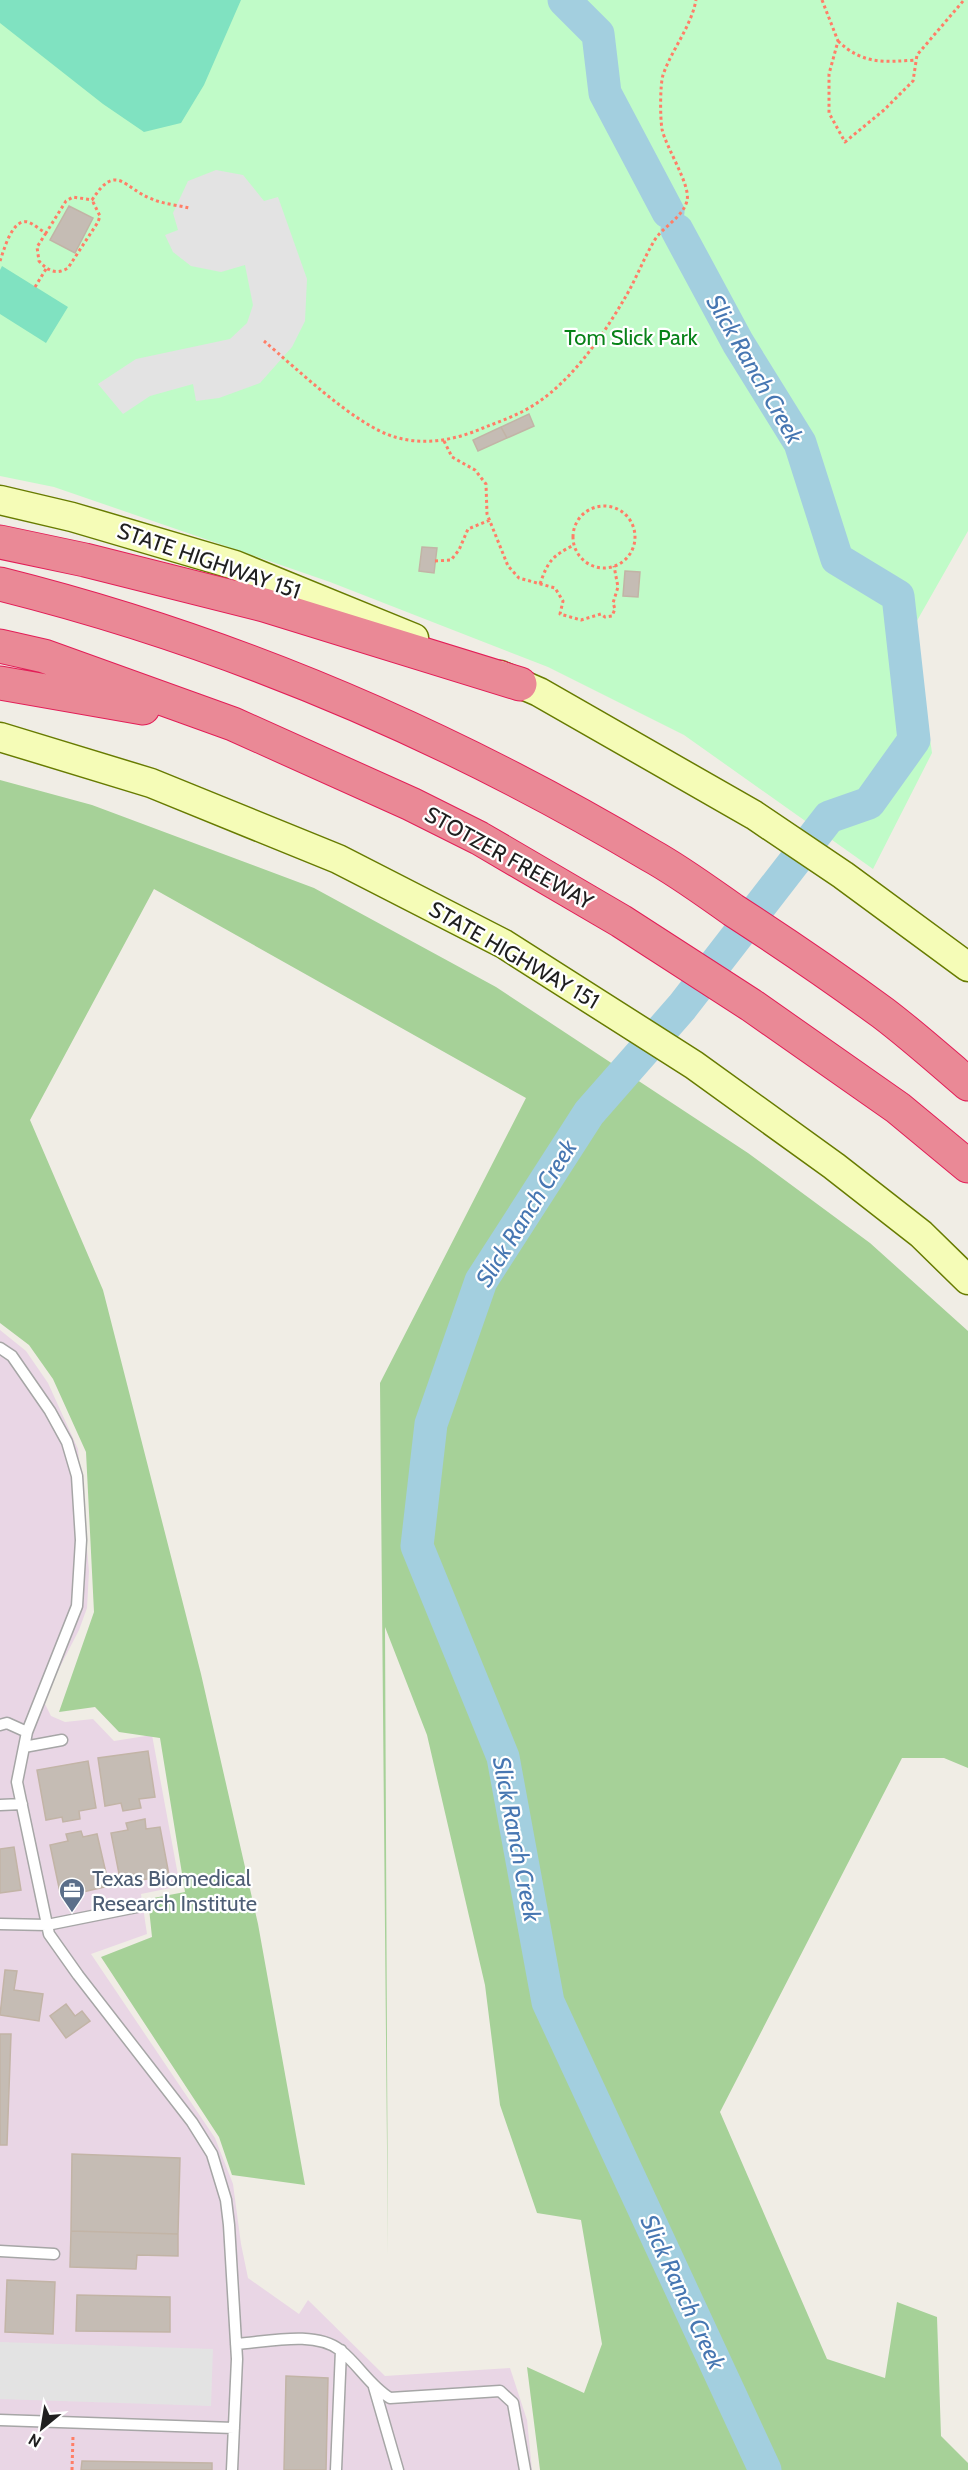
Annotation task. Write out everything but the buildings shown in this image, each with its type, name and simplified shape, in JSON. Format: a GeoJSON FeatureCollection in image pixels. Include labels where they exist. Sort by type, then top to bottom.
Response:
{"type":"FeatureCollection","features":[{"type":"Feature","properties":{"kind":"highway"},"geometry":{"type":"LineString","coordinates":[[0,542],[85,560],[264,605],[520,684]]}},
{"type":"Feature","properties":{"kind":"highway"},"geometry":{"type":"LineString","coordinates":[[0,584],[133,620],[253,661],[464,753],[652,855],[807,959],[885,1015],[968,1084]]}},
{"type":"Feature","properties":{"kind":"highway","name":"STOTZER FREEWAY"},"geometry":{"type":"LineString","coordinates":[[0,646],[44,656],[233,724],[479,838],[621,921],[751,1005],[898,1108],[968,1166]]}},
{"type":"Feature","properties":{"kind":"highway"},"geometry":{"type":"LineString","coordinates":[[0,682],[233,724]]}},
{"type":"Feature","properties":{"kind":"highway"},"geometry":{"type":"LineString","coordinates":[[898,1108],[968,1183]]}},
{"type":"Feature","properties":{"kind":"main road","name":"STATE HIGHWAY 151"},"geometry":{"type":"LineString","coordinates":[[0,500],[72,517],[236,566],[397,630],[539,693],[696,780],[797,843],[968,967]]}},
{"type":"Feature","properties":{"kind":"main road","name":"STATE HIGHWAY 151"},"geometry":{"type":"LineString","coordinates":[[0,737],[151,783],[338,859],[504,944],[694,1065],[834,1166],[921,1234],[968,1280]]}},
{"type":"Feature","properties":{"kind":"lane"},"geometry":{"type":"LineString","coordinates":[[0,1348],[12,1356],[50,1411],[67,1442],[77,1476],[81,1540],[77,1606],[27,1732],[17,1782],[49,1934],[192,2122],[212,2154],[226,2200],[229,2225],[236,2344],[232,2470]]}},
{"type":"Feature","properties":{"kind":"lane"},"geometry":{"type":"LineString","coordinates":[[0,1725],[7,1723],[27,1732]]}},
{"type":"Feature","properties":{"kind":"lane"},"geometry":{"type":"LineString","coordinates":[[24,1747],[62,1740]]}},
{"type":"Feature","properties":{"kind":"lane"},"geometry":{"type":"LineString","coordinates":[[0,1805],[22,1804]]}},
{"type":"Feature","properties":{"kind":"lane"},"geometry":{"type":"LineString","coordinates":[[0,1924],[47,1925],[137,1907]]}},
{"type":"Feature","properties":{"kind":"lane"},"geometry":{"type":"LineString","coordinates":[[0,2251],[54,2254]]}},
{"type":"Feature","properties":{"kind":"lane"},"geometry":{"type":"LineString","coordinates":[[236,2344],[309,2338],[325,2340],[341,2350],[374,2385],[390,2398],[500,2391],[513,2403],[525,2470]]}},
{"type":"Feature","properties":{"kind":"lane"},"geometry":{"type":"LineString","coordinates":[[336,2470],[341,2350]]}},
{"type":"Feature","properties":{"kind":"lane"},"geometry":{"type":"LineString","coordinates":[[374,2385],[398,2470]]}},
{"type":"Feature","properties":{"kind":"lane"},"geometry":{"type":"LineString","coordinates":[[0,2420],[234,2428]]}},
{"type":"Feature","properties":{"kind":"path"},"geometry":{"type":"LineString","coordinates":[[264,341],[330,396],[379,432],[396,438],[444,441],[504,420],[536,404],[560,385],[590,350],[626,296],[656,236],[682,212],[688,199],[662,129],[663,76],[693,13],[696,0]]}},
{"type":"Feature","properties":{"kind":"path"},"geometry":{"type":"LineString","coordinates":[[822,0],[838,41],[850,52],[883,62],[916,60]]}},
{"type":"Feature","properties":{"kind":"path"},"geometry":{"type":"LineString","coordinates":[[838,41],[829,74],[829,113],[845,142],[884,110],[913,81],[916,60],[924,47],[964,0]]}},
{"type":"Feature","properties":{"kind":"path"},"geometry":{"type":"LineString","coordinates":[[92,200],[102,185],[118,180],[127,183],[153,200],[189,208]]}},
{"type":"Feature","properties":{"kind":"path"},"geometry":{"type":"LineString","coordinates":[[73,197],[92,200],[100,216],[98,222],[68,268],[54,272],[46,269],[36,254],[37,247],[66,201],[73,197]]}},
{"type":"Feature","properties":{"kind":"path"},"geometry":{"type":"LineString","coordinates":[[0,261],[8,239],[21,222],[28,222],[45,233]]}},
{"type":"Feature","properties":{"kind":"path"},"geometry":{"type":"LineString","coordinates":[[35,287],[46,269]]}},
{"type":"Feature","properties":{"kind":"path"},"geometry":{"type":"LineString","coordinates":[[444,441],[452,457],[475,470],[486,484],[488,514],[508,566],[519,578],[555,588],[563,601],[560,614],[581,620],[601,614],[605,617],[612,616],[618,587],[614,566]]}},
{"type":"Feature","properties":{"kind":"path"},"geometry":{"type":"LineString","coordinates":[[602,506],[621,511],[634,527],[633,548],[628,557],[614,566],[599,567],[589,564],[581,558],[575,545],[574,530],[584,513],[602,506]]}},
{"type":"Feature","properties":{"kind":"path"},"geometry":{"type":"LineString","coordinates":[[435,561],[452,560],[468,529],[490,520]]}},
{"type":"Feature","properties":{"kind":"path"},"geometry":{"type":"LineString","coordinates":[[540,584],[547,565],[556,554],[575,545]]}},
{"type":"Feature","properties":{"kind":"path"},"geometry":{"type":"LineString","coordinates":[[72,2470],[73,2422]]}},
{"type":"Feature","properties":{"kind":"shaded area"},"geometry":{"type":"Polygon","coordinates":[[[216,170],[243,175],[264,201],[278,197],[307,279],[305,321],[292,347],[260,383],[219,398],[196,401],[193,384],[150,396],[123,414],[98,384],[136,359],[230,339],[247,323],[253,305],[245,265],[221,272],[191,266],[173,252],[165,235],[178,230],[173,213],[188,181],[216,170]]]}},
{"type":"Feature","properties":{"kind":"shaded area","name":"Texas Biomedical Research Institute"},"geometry":{"type":"Polygon","coordinates":[[[0,1330],[26,1351],[48,1383],[78,1449],[89,1571],[87,1608],[79,1630],[43,1700],[51,1716],[65,1722],[93,1719],[114,1741],[152,1735],[180,1886],[141,1894],[147,1934],[91,1954],[215,2138],[233,2184],[248,2278],[299,2314],[308,2300],[385,2376],[510,2368],[527,2420],[532,2470],[0,2470],[0,1330]]]}},
{"type":"Feature","properties":{"kind":"shaded area"},"geometry":{"type":"Polygon","coordinates":[[[0,2342],[213,2349],[211,2406],[0,2399],[0,2342]]]}},
{"type":"Feature","properties":{"kind":"green space","name":"Tom Slick Park"},"geometry":{"type":"Polygon","coordinates":[[[0,0],[968,0],[968,531],[914,626],[932,753],[873,869],[684,735],[548,667],[330,582],[54,487],[0,476],[0,0]]]}},
{"type":"Feature","properties":{"kind":"green space"},"geometry":{"type":"Polygon","coordinates":[[[0,0],[241,0],[204,85],[181,123],[144,132],[103,104],[0,23],[0,0]]]}},
{"type":"Feature","properties":{"kind":"green space"},"geometry":{"type":"Polygon","coordinates":[[[2,266],[68,307],[46,343],[0,314],[0,270],[2,266]]]}},
{"type":"Feature","properties":{"kind":"green space"},"geometry":{"type":"Polygon","coordinates":[[[0,780],[92,805],[314,888],[496,987],[748,1153],[870,1243],[968,1331],[968,1768],[944,1758],[902,1758],[720,2112],[827,2359],[885,2378],[897,2302],[937,2317],[941,2436],[968,2463],[968,2470],[540,2470],[527,2367],[584,2393],[602,2344],[581,2220],[537,2213],[500,2105],[485,1985],[427,1735],[385,1627],[388,2256],[380,1383],[526,1098],[154,889],[30,1120],[103,1290],[201,1674],[258,1924],[305,2185],[232,2175],[219,2137],[101,1957],[152,1937],[148,1899],[185,1892],[160,1738],[119,1732],[95,1707],[59,1712],[94,1612],[86,1452],[53,1379],[29,1345],[0,1323],[0,780]]]}},
{"type":"Feature","properties":{"kind":"waterway","name":"Slick Ranch Creek"},"geometry":{"type":"LineString","coordinates":[[564,0],[598,34],[605,93],[668,212]]}},
{"type":"Feature","properties":{"kind":"waterway","name":"Slick Ranch Creek"},"geometry":{"type":"LineString","coordinates":[[677,230],[738,343],[800,443],[837,559],[898,596],[914,740],[869,803],[829,817],[682,1007],[589,1113],[481,1281],[431,1424],[417,1546],[503,1757],[548,2002],[765,2470]]}},
{"type":"Feature","properties":{"kind":"place","name":"Texas Biomedical Research Institute"},"geometry":{"type":"Point","coordinates":[72,1914]}}]}
